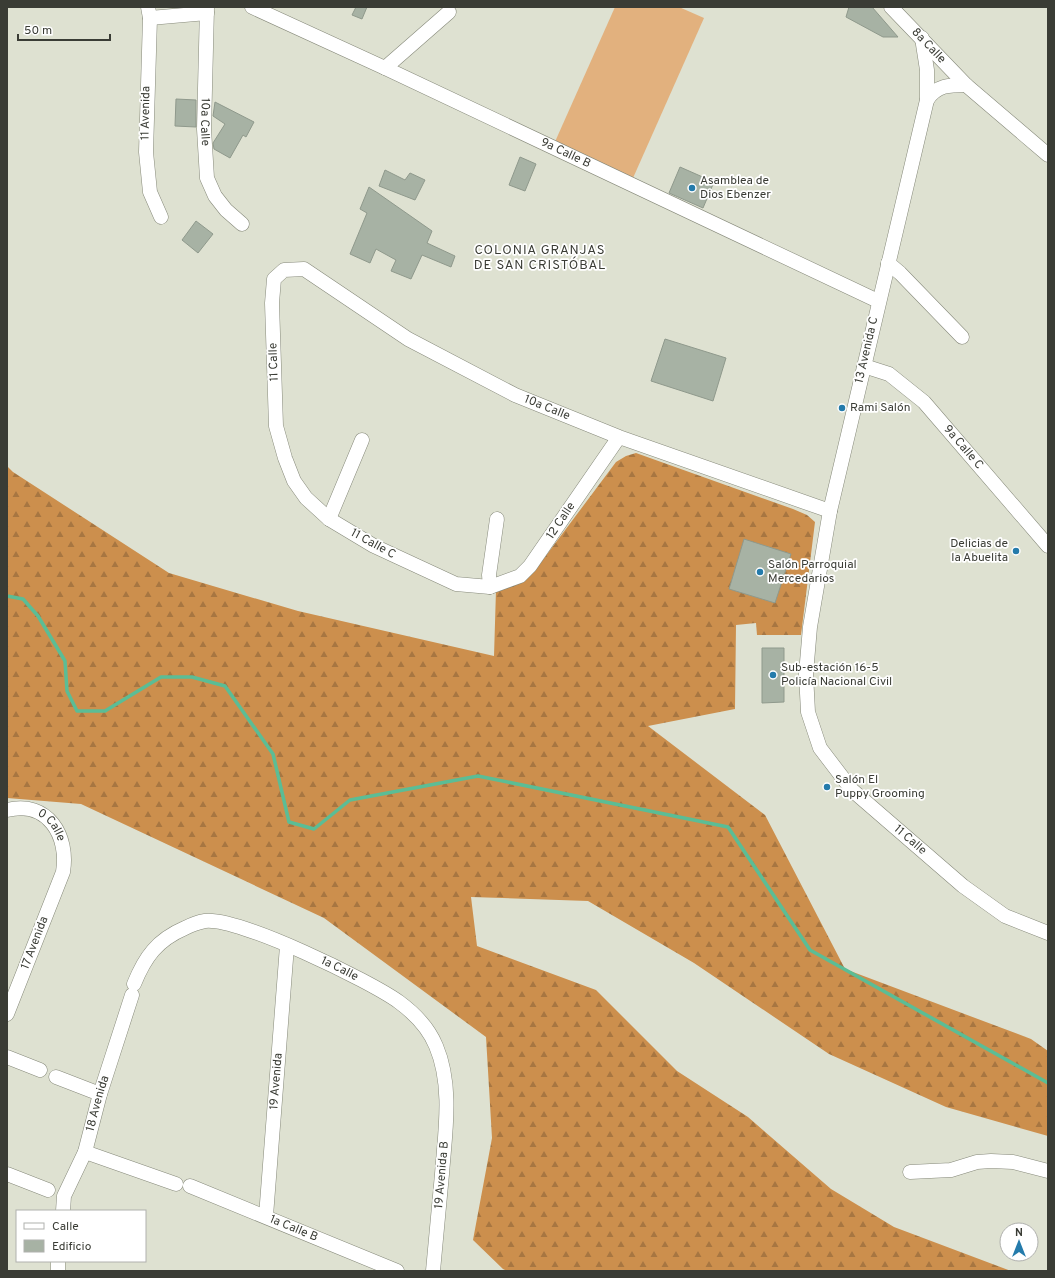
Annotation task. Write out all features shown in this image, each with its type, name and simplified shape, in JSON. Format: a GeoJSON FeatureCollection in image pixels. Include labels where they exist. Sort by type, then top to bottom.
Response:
{"type":"FeatureCollection","features":[{"type":"Feature","properties":{"kind":"street","name":"9a Calle B"},"geometry":{"type":"LineString","coordinates":[[252,7],[385,68],[878,301]]}},
{"type":"Feature","properties":{"kind":"street","name":"8a Calle"},"geometry":{"type":"LineString","coordinates":[[891,7],[966,85],[1048,155]]}},
{"type":"Feature","properties":{"kind":"street"},"geometry":{"type":"LineString","coordinates":[[149,13],[207,10]]}},
{"type":"Feature","properties":{"kind":"street","name":"10a Calle"},"geometry":{"type":"LineString","coordinates":[[207,10],[204,129],[207,178],[215,196],[226,210],[242,224]]}},
{"type":"Feature","properties":{"kind":"street"},"geometry":{"type":"LineString","coordinates":[[385,68],[449,12]]}},
{"type":"Feature","properties":{"kind":"street","name":"11 Avenida"},"geometry":{"type":"LineString","coordinates":[[149,13],[146,152],[150,192],[161,217]]}},
{"type":"Feature","properties":{"kind":"street","name":"13 Avenida C"},"geometry":{"type":"LineString","coordinates":[[808,712],[806,674],[810,627],[830,511],[926,100],[927,70],[922,38]]}},
{"type":"Feature","properties":{"kind":"street"},"geometry":{"type":"LineString","coordinates":[[926,100],[933,91],[949,84],[966,85]]}},
{"type":"Feature","properties":{"kind":"street"},"geometry":{"type":"LineString","coordinates":[[888,263],[900,273],[962,337]]}},
{"type":"Feature","properties":{"kind":"street","name":"10a Calle"},"geometry":{"type":"LineString","coordinates":[[284,270],[304,268],[408,339],[515,395],[619,437],[830,511]]}},
{"type":"Feature","properties":{"kind":"street","name":"11 Calle"},"geometry":{"type":"LineString","coordinates":[[284,270],[274,279],[272,303],[276,426],[285,458]]}},
{"type":"Feature","properties":{"kind":"street","name":"9a Calle C"},"geometry":{"type":"LineString","coordinates":[[864,366],[889,374],[924,402],[1048,546]]}},
{"type":"Feature","properties":{"kind":"street","name":"12 Calle"},"geometry":{"type":"LineString","coordinates":[[490,587],[520,576],[530,566],[619,437]]}},
{"type":"Feature","properties":{"kind":"street"},"geometry":{"type":"LineString","coordinates":[[330,519],[362,440]]}},
{"type":"Feature","properties":{"kind":"street","name":"11 Calle C"},"geometry":{"type":"LineString","coordinates":[[285,458],[294,482],[306,498],[330,519],[374,546],[456,584],[490,587]]}},
{"type":"Feature","properties":{"kind":"street"},"geometry":{"type":"LineString","coordinates":[[490,587],[489,575],[497,519]]}},
{"type":"Feature","properties":{"kind":"street","name":"11 Calle"},"geometry":{"type":"LineString","coordinates":[[808,712],[820,748],[852,790],[963,886],[1005,916],[1048,933]]}},
{"type":"Feature","properties":{"kind":"street","name":"0 Calle"},"geometry":{"type":"LineString","coordinates":[[7,810],[30,808],[51,821],[59,831],[63,843],[65,858],[63,872]]}},
{"type":"Feature","properties":{"kind":"street","name":"17 Avenida"},"geometry":{"type":"LineString","coordinates":[[7,1014],[63,872]]}},
{"type":"Feature","properties":{"kind":"street","name":"1a Calle"},"geometry":{"type":"LineString","coordinates":[[188,926],[205,921],[226,923],[287,946],[352,975],[399,1002],[426,1028],[441,1057],[444,1080]]}},
{"type":"Feature","properties":{"kind":"street","name":"18 Avenida"},"geometry":{"type":"LineString","coordinates":[[62,1210],[64,1196],[85,1152],[100,1094],[142,965],[154,948],[170,934],[188,926]]}},
{"type":"Feature","properties":{"kind":"street","name":"19 Avenida"},"geometry":{"type":"LineString","coordinates":[[266,1216],[287,946]]}},
{"type":"Feature","properties":{"kind":"street"},"geometry":{"type":"LineString","coordinates":[[7,1057],[40,1070]]}},
{"type":"Feature","properties":{"kind":"street"},"geometry":{"type":"LineString","coordinates":[[56,1077],[100,1094]]}},
{"type":"Feature","properties":{"kind":"street","name":"19 Avenida B"},"geometry":{"type":"LineString","coordinates":[[433,1271],[447,1112],[444,1080]]}},
{"type":"Feature","properties":{"kind":"street","name":"1a Calle B"},"geometry":{"type":"LineString","coordinates":[[85,1152],[183,1185],[266,1216],[393,1270]]}},
{"type":"Feature","properties":{"kind":"street"},"geometry":{"type":"LineString","coordinates":[[910,1172],[951,1170],[977,1162],[991,1161],[1014,1162],[1048,1171]]}},
{"type":"Feature","properties":{"kind":"street"},"geometry":{"type":"LineString","coordinates":[[7,1174],[48,1190]]}},
{"type":"Feature","properties":{"kind":"green space"},"geometry":{"type":"Polygon","coordinates":[[[636,453],[793,509],[807,515],[815,522],[801,635],[757,635],[756,623],[736,625],[735,709],[648,726],[765,815],[845,969],[1031,1039],[1048,1051],[1048,1136],[946,1107],[829,1054],[694,963],[588,901],[471,897],[477,946],[596,990],[677,1071],[748,1117],[831,1189],[894,1227],[1011,1271],[507,1271],[503,1269],[473,1240],[492,1138],[486,1037],[324,918],[81,804],[7,798],[7,466],[13,472],[169,573],[298,611],[494,656],[496,590],[536,569],[616,462],[626,456],[636,453]]]}},
{"type":"Feature","properties":{"kind":"shaded area"},"geometry":{"type":"Polygon","coordinates":[[[615,7],[679,7],[704,18],[633,178],[554,144],[615,7]]]}},
{"type":"Feature","properties":{"kind":"building"},"geometry":{"type":"Polygon","coordinates":[[[356,7],[367,7],[362,19],[352,15],[356,7]]]}},
{"type":"Feature","properties":{"kind":"building"},"geometry":{"type":"Polygon","coordinates":[[[849,7],[872,7],[898,37],[883,37],[846,17],[849,7]]]}},
{"type":"Feature","properties":{"kind":"building"},"geometry":{"type":"Polygon","coordinates":[[[176,99],[196,100],[196,127],[175,126],[176,99]]]}},
{"type":"Feature","properties":{"kind":"building"},"geometry":{"type":"Polygon","coordinates":[[[215,102],[254,122],[246,137],[243,135],[230,158],[214,149],[213,143],[225,124],[213,116],[215,102]]]}},
{"type":"Feature","properties":{"kind":"building"},"geometry":{"type":"Polygon","coordinates":[[[520,157],[536,164],[525,191],[509,185],[520,157]]]}},
{"type":"Feature","properties":{"kind":"building","name":"Asamblea de Dios Ebenzer"},"geometry":{"type":"Polygon","coordinates":[[[680,167],[714,182],[703,208],[669,193],[680,167]]]}},
{"type":"Feature","properties":{"kind":"building"},"geometry":{"type":"Polygon","coordinates":[[[385,170],[405,180],[410,173],[425,180],[415,200],[379,186],[385,170]]]}},
{"type":"Feature","properties":{"kind":"building"},"geometry":{"type":"Polygon","coordinates":[[[369,187],[432,231],[427,243],[455,256],[451,267],[422,255],[411,279],[391,271],[396,260],[376,249],[370,263],[350,254],[367,213],[360,209],[369,187]]]}},
{"type":"Feature","properties":{"kind":"building"},"geometry":{"type":"Polygon","coordinates":[[[196,221],[213,234],[198,253],[182,240],[196,221]]]}},
{"type":"Feature","properties":{"kind":"building"},"geometry":{"type":"Polygon","coordinates":[[[665,339],[726,358],[713,401],[651,381],[665,339]]]}},
{"type":"Feature","properties":{"kind":"building","name":"Salón Parroquial Mercedarios"},"geometry":{"type":"Polygon","coordinates":[[[744,539],[791,554],[775,603],[729,589],[744,539]]]}},
{"type":"Feature","properties":{"kind":"building","name":"Sub-estación 16-5 Policía Nacional Civil"},"geometry":{"type":"Polygon","coordinates":[[[762,648],[784,648],[784,702],[762,703],[762,648]]]}},
{"type":"Feature","properties":{"kind":"waterway"},"geometry":{"type":"LineString","coordinates":[[7,596],[23,599],[38,616],[65,661],[67,691],[77,711],[105,711],[161,677],[192,677],[225,686],[273,754],[289,822],[314,829],[350,800],[478,776],[728,827],[810,950],[1048,1083]]}},
{"type":"Feature","properties":{"kind":"place","name":"Asamblea de Dios Ebenzer"},"geometry":{"type":"Point","coordinates":[692,188]}},
{"type":"Feature","properties":{"kind":"place","name":"Rami Salón"},"geometry":{"type":"Point","coordinates":[842,408]}},
{"type":"Feature","properties":{"kind":"place","name":"Delicias de la Abuelita"},"geometry":{"type":"Point","coordinates":[1016,551]}},
{"type":"Feature","properties":{"kind":"place","name":"Salón Parroquial Mercedarios"},"geometry":{"type":"Point","coordinates":[760,572]}},
{"type":"Feature","properties":{"kind":"place","name":"Sub-estación 16-5 Policía Nacional Civil"},"geometry":{"type":"Point","coordinates":[773,675]}},
{"type":"Feature","properties":{"kind":"place","name":"Salón El Puppy Grooming"},"geometry":{"type":"Point","coordinates":[827,787]}},
{"type":"Feature","properties":{"kind":"district","name":"COLONIA GRANJAS DE SAN CRISTÓBAL"},"geometry":{"type":"Point","coordinates":[540,258]}}]}
